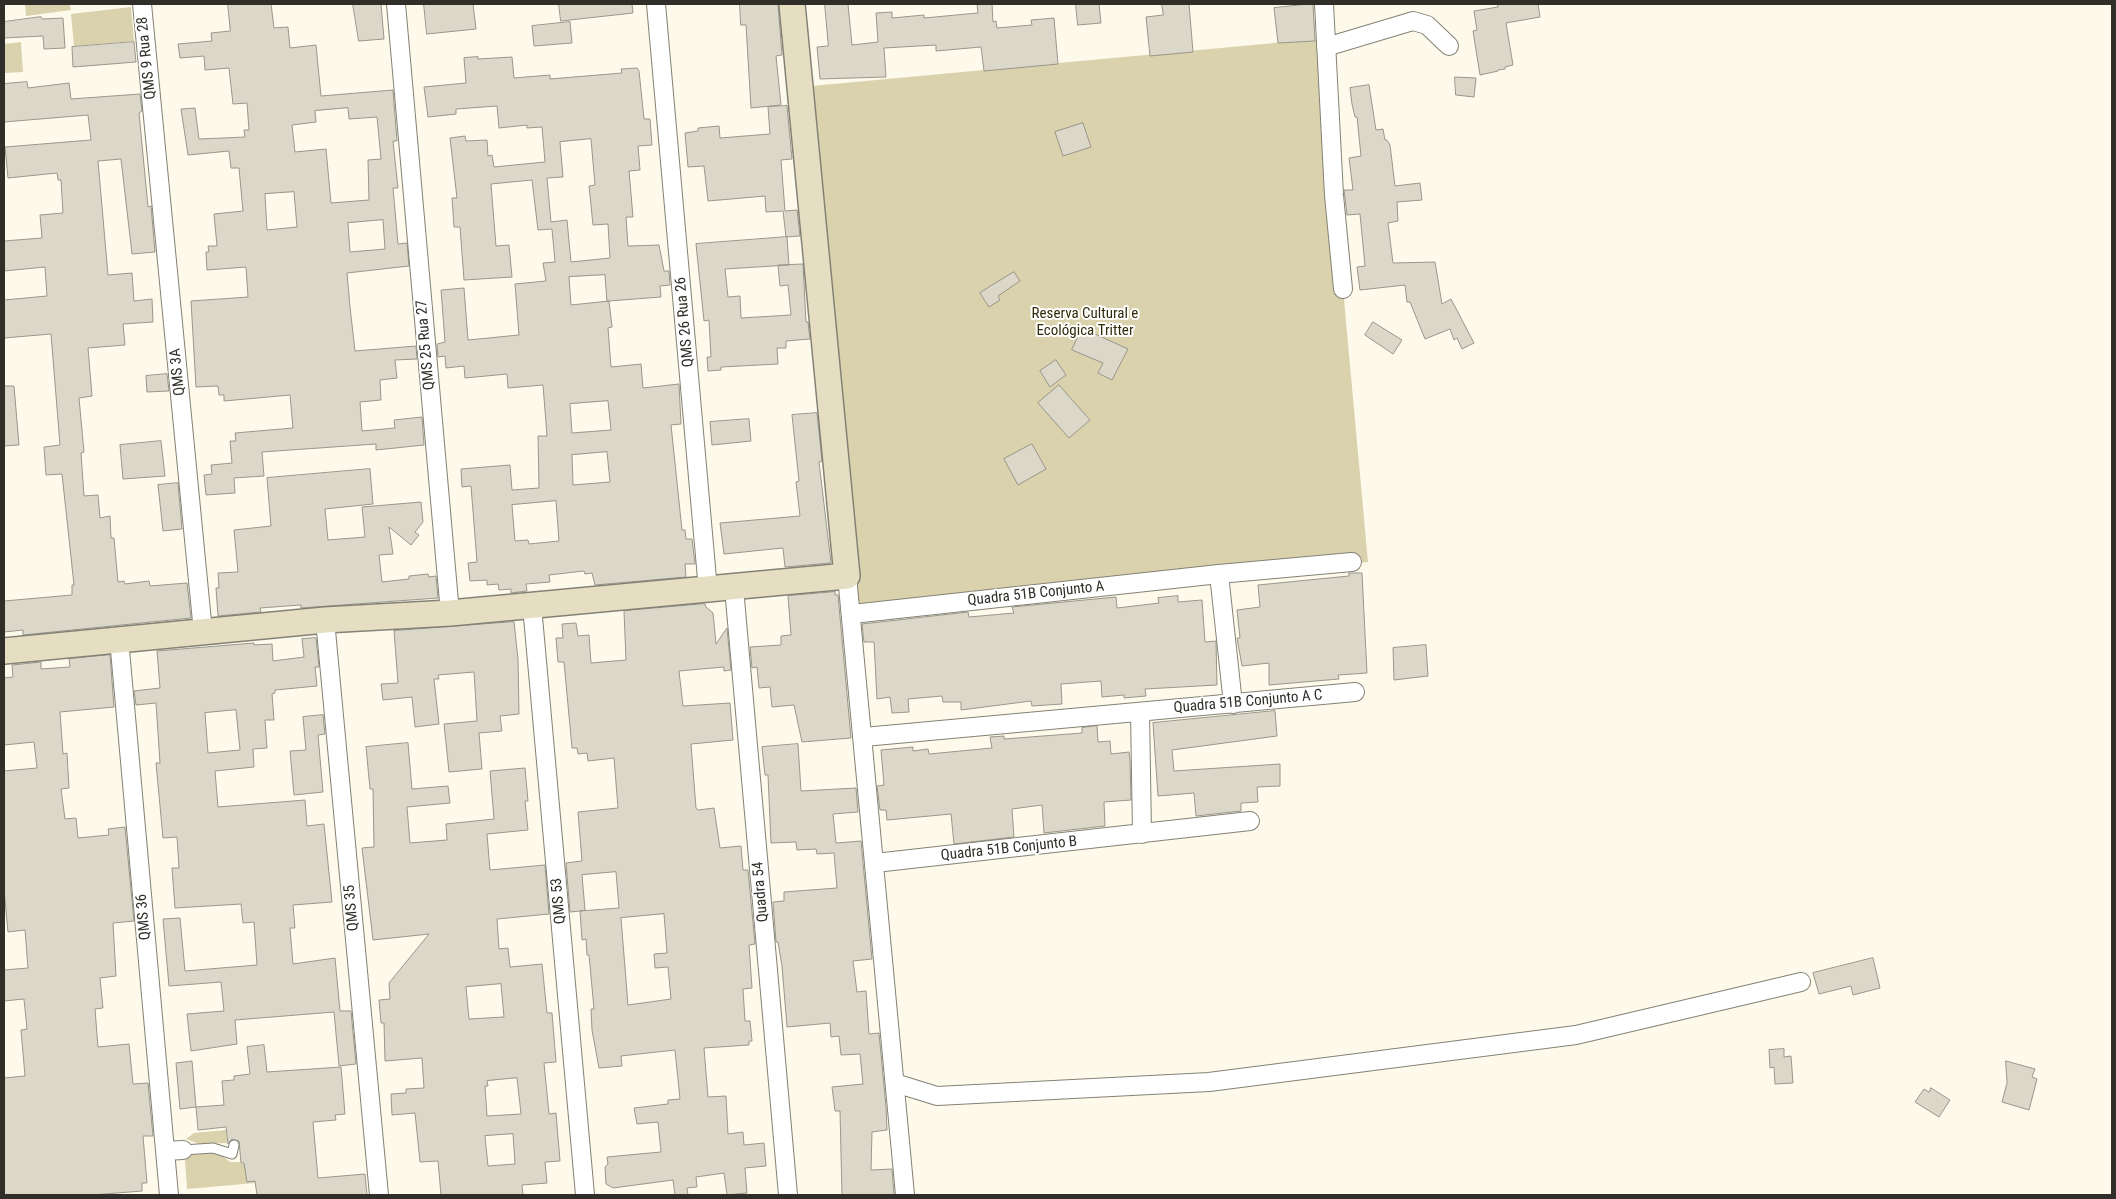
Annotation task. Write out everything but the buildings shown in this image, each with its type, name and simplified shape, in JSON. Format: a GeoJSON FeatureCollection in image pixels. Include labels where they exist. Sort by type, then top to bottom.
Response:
{"type":"FeatureCollection","features":[{"type":"Feature","properties":{"kind":"street","name":"QMS 9 Rua 28"},"geometry":{"type":"LineString","coordinates":[[142,4],[152,112]]}},
{"type":"Feature","properties":{"kind":"street","name":"QMS 25 Rua 27"},"geometry":{"type":"LineString","coordinates":[[396,4],[450,613]]}},
{"type":"Feature","properties":{"kind":"street","name":"QMS 26 Rua 26"},"geometry":{"type":"LineString","coordinates":[[656,4],[708,590]]}},
{"type":"Feature","properties":{"kind":"street"},"geometry":{"type":"LineString","coordinates":[[792,4],[864,737],[905,1195]]}},
{"type":"Feature","properties":{"kind":"street"},"geometry":{"type":"LineString","coordinates":[[1324,4],[1334,195],[1343,289]]}},
{"type":"Feature","properties":{"kind":"street"},"geometry":{"type":"LineString","coordinates":[[1326,47],[1413,21],[1427,25],[1449,46]]}},
{"type":"Feature","properties":{"kind":"street","name":"QMS 3A"},"geometry":{"type":"LineString","coordinates":[[152,112],[203,632]]}},
{"type":"Feature","properties":{"kind":"street","name":"Quadra 51B Conjunto A"},"geometry":{"type":"LineString","coordinates":[[852,614],[1219,574],[1352,562]]}},
{"type":"Feature","properties":{"kind":"street"},"geometry":{"type":"LineString","coordinates":[[1219,574],[1233,704]]}},
{"type":"Feature","properties":{"kind":"street"},"geometry":{"type":"LineString","coordinates":[[4,651],[325,620],[450,613],[847,576]]}},
{"type":"Feature","properties":{"kind":"street","name":"Quadra 54"},"geometry":{"type":"LineString","coordinates":[[734,588],[788,1195]]}},
{"type":"Feature","properties":{"kind":"street","name":"QMS 53"},"geometry":{"type":"LineString","coordinates":[[532,606],[585,1195]]}},
{"type":"Feature","properties":{"kind":"street","name":"QMS 35"},"geometry":{"type":"LineString","coordinates":[[325,620],[379,1195]]}},
{"type":"Feature","properties":{"kind":"street","name":"QMS 36"},"geometry":{"type":"LineString","coordinates":[[119,639],[169,1195]]}},
{"type":"Feature","properties":{"kind":"street","name":"Quadra 51B Conjunto A C"},"geometry":{"type":"LineString","coordinates":[[1140,712],[1355,692]]}},
{"type":"Feature","properties":{"kind":"street"},"geometry":{"type":"LineString","coordinates":[[864,737],[1140,712],[1142,834]]}},
{"type":"Feature","properties":{"kind":"street","name":"Quadra 51B Conjunto B"},"geometry":{"type":"LineString","coordinates":[[875,863],[1250,821]]}},
{"type":"Feature","properties":{"kind":"street"},"geometry":{"type":"LineString","coordinates":[[895,1083],[937,1096],[1209,1082],[1576,1034],[1801,982]]}},
{"type":"Feature","properties":{"kind":"street"},"geometry":{"type":"LineString","coordinates":[[165,1151],[184,1150]]}},
{"type":"Feature","properties":{"kind":"lane"},"geometry":{"type":"LineString","coordinates":[[184,1150],[213,1148],[232,1154],[234,1145]]}},
{"type":"Feature","properties":{"kind":"green space"},"geometry":{"type":"Polygon","coordinates":[[[25,4],[70,4],[71,10],[26,16],[25,4]]]}},
{"type":"Feature","properties":{"kind":"green space"},"geometry":{"type":"Polygon","coordinates":[[[131,7],[134,41],[74,46],[71,14],[131,7]]]}},
{"type":"Feature","properties":{"kind":"green space","name":"Reserva Cultural e Ecológica Tritter"},"geometry":{"type":"Polygon","coordinates":[[[1328,38],[1343,289],[1368,562],[855,611],[801,87],[1328,38]]]}},
{"type":"Feature","properties":{"kind":"green space"},"geometry":{"type":"Polygon","coordinates":[[[21,42],[23,72],[4,73],[4,44],[21,42]]]}},
{"type":"Feature","properties":{"kind":"green space"},"geometry":{"type":"Polygon","coordinates":[[[226,1130],[227,1143],[199,1144],[186,1139],[194,1133],[226,1130]]]}},
{"type":"Feature","properties":{"kind":"green space"},"geometry":{"type":"Polygon","coordinates":[[[198,1151],[219,1153],[230,1162],[240,1162],[241,1164],[276,1161],[278,1181],[187,1189],[185,1160],[198,1151]]]}}]}
